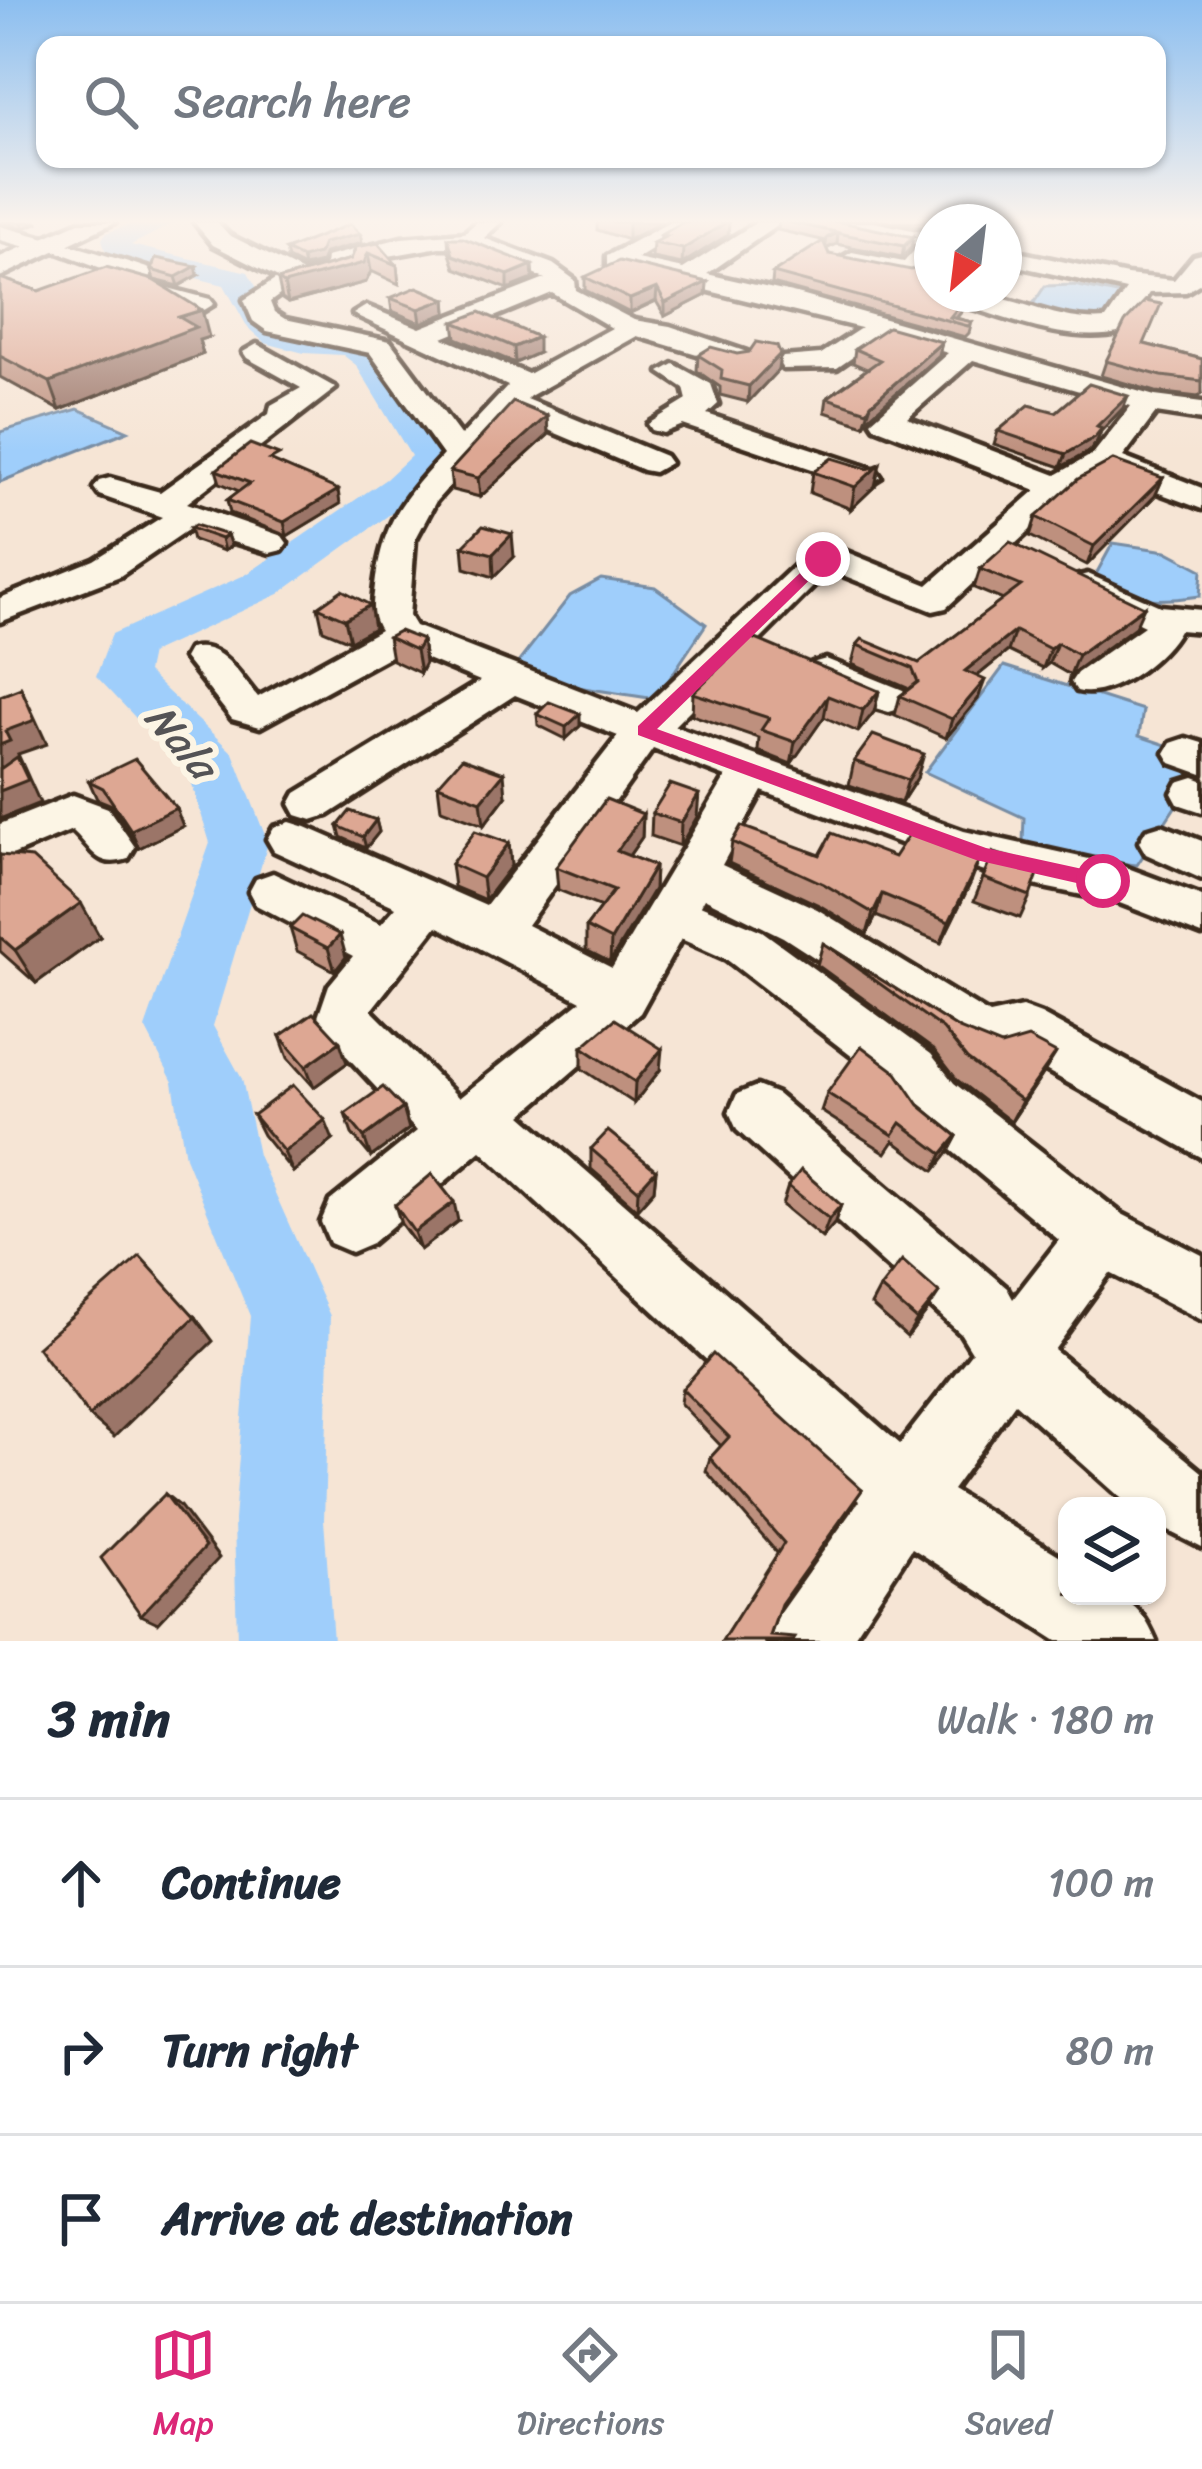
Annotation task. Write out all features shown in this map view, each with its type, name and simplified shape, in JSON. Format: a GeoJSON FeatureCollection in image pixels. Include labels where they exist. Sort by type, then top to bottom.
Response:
{"type":"FeatureCollection","features":[{"type":"Feature","properties":{"kind":"street"},"geometry":{"type":"LineString","coordinates":[[180,299],[201,304]]}},
{"type":"Feature","properties":{"kind":"street"},"geometry":{"type":"LineString","coordinates":[[258,299],[262,316],[289,328],[378,346],[394,357],[434,426],[459,455]]}},
{"type":"Feature","properties":{"kind":"street"},"geometry":{"type":"LineString","coordinates":[[419,338],[514,299]]}},
{"type":"Feature","properties":{"kind":"street"},"geometry":{"type":"LineString","coordinates":[[574,299],[627,327],[662,332],[737,358]]}},
{"type":"Feature","properties":{"kind":"street"},"geometry":{"type":"LineString","coordinates":[[775,299],[1146,403],[1202,411]]}},
{"type":"Feature","properties":{"kind":"street"},"geometry":{"type":"LineString","coordinates":[[971,299],[1054,323],[1110,328],[1132,299]]}},
{"type":"Feature","properties":{"kind":"street"},"geometry":{"type":"LineString","coordinates":[[1020,310],[1028,299]]}},
{"type":"Feature","properties":{"kind":"street"},"geometry":{"type":"LineString","coordinates":[[366,314],[654,463]]}},
{"type":"Feature","properties":{"kind":"street"},"geometry":{"type":"LineString","coordinates":[[793,363],[827,362],[881,326]]}},
{"type":"Feature","properties":{"kind":"street"},"geometry":{"type":"LineString","coordinates":[[627,327],[604,346],[517,393],[407,517],[398,540],[390,616],[401,634],[751,772],[983,855],[1125,885],[1202,916]]}},
{"type":"Feature","properties":{"kind":"street"},"geometry":{"type":"LineString","coordinates":[[967,351],[886,422],[1058,487]]}},
{"type":"Feature","properties":{"kind":"street"},"geometry":{"type":"LineString","coordinates":[[0,611],[106,568],[287,415],[280,411],[322,388],[257,352]]}},
{"type":"Feature","properties":{"kind":"street"},"geometry":{"type":"LineString","coordinates":[[616,446],[682,416],[703,401],[697,384],[674,372]]}},
{"type":"Feature","properties":{"kind":"street"},"geometry":{"type":"LineString","coordinates":[[495,931],[644,730],[823,559],[933,600],[1058,487],[1104,461],[1146,403]]}},
{"type":"Feature","properties":{"kind":"street"},"geometry":{"type":"LineString","coordinates":[[682,416],[865,477]]}},
{"type":"Feature","properties":{"kind":"street"},"geometry":{"type":"LineString","coordinates":[[1104,461],[1202,499]]}},
{"type":"Feature","properties":{"kind":"street"},"geometry":{"type":"LineString","coordinates":[[110,488],[270,543]]}},
{"type":"Feature","properties":{"kind":"street"},"geometry":{"type":"LineString","coordinates":[[999,539],[1049,565],[1192,619]]}},
{"type":"Feature","properties":{"kind":"street"},"geometry":{"type":"LineString","coordinates":[[1091,682],[1192,619]]}},
{"type":"Feature","properties":{"kind":"street"},"geometry":{"type":"LineString","coordinates":[[203,658],[247,709],[260,713],[401,634]]}},
{"type":"Feature","properties":{"kind":"street"},"geometry":{"type":"LineString","coordinates":[[740,636],[890,699]]}},
{"type":"Feature","properties":{"kind":"street"},"geometry":{"type":"LineString","coordinates":[[511,680],[301,822],[430,902],[622,998]]}},
{"type":"Feature","properties":{"kind":"street"},"geometry":{"type":"LineString","coordinates":[[351,1222],[622,998],[751,772]]}},
{"type":"Feature","properties":{"kind":"street"},"geometry":{"type":"LineString","coordinates":[[0,843],[73,811],[92,820],[112,847]]}},
{"type":"Feature","properties":{"kind":"street"},"geometry":{"type":"LineString","coordinates":[[273,892],[388,951]]}},
{"type":"Feature","properties":{"kind":"street"},"geometry":{"type":"LineString","coordinates":[[685,894],[800,923],[970,1030],[992,1040],[1022,1030],[1202,1132]]}},
{"type":"Feature","properties":{"kind":"street"},"geometry":{"type":"LineString","coordinates":[[685,894],[744,945],[912,1071],[934,1100],[1101,1235],[1202,1289]]}},
{"type":"Feature","properties":{"kind":"street"},"geometry":{"type":"LineString","coordinates":[[430,902],[347,1000],[344,1017],[946,1531],[1072,1605],[1118,1641]]}},
{"type":"Feature","properties":{"kind":"street"},"geometry":{"type":"LineString","coordinates":[[757,1112],[985,1311],[1009,1353],[1164,1489],[1202,1512]]}},
{"type":"Feature","properties":{"kind":"street"},"geometry":{"type":"LineString","coordinates":[[806,1641],[904,1495],[1101,1235]]}},
{"type":"Feature","properties":{"kind":"water"},"geometry":{"type":"Polygon","coordinates":[[[1037,299],[1125,299],[1103,325],[1029,310],[1037,299]]]}},
{"type":"Feature","properties":{"kind":"water"},"geometry":{"type":"Polygon","coordinates":[[[78,409],[128,431],[0,482],[0,432],[78,409]]]}},
{"type":"Feature","properties":{"kind":"water"},"geometry":{"type":"Polygon","coordinates":[[[1113,543],[1166,551],[1202,570],[1200,596],[1144,599],[1108,585],[1095,576],[1113,543]]]}},
{"type":"Feature","properties":{"kind":"water"},"geometry":{"type":"Polygon","coordinates":[[[601,579],[655,587],[706,624],[656,699],[577,687],[517,664],[570,596],[601,579]]]}},
{"type":"Feature","properties":{"kind":"water"},"geometry":{"type":"Polygon","coordinates":[[[1004,666],[1143,710],[1139,736],[1202,757],[1202,766],[1137,865],[1076,859],[1023,842],[1024,818],[925,772],[1004,666]]]}},
{"type":"Feature","properties":{"kind":"building"},"geometry":{"type":"Polygon","coordinates":[[[0,299],[183,299],[202,310],[179,317],[196,327],[50,382],[0,356],[0,299]]]}},
{"type":"Feature","properties":{"kind":"building"},"geometry":{"type":"Polygon","coordinates":[[[392,299],[446,299],[419,309],[392,299]]]}},
{"type":"Feature","properties":{"kind":"building"},"geometry":{"type":"Polygon","coordinates":[[[867,299],[964,299],[950,317],[972,322],[968,326],[867,299]]]}},
{"type":"Feature","properties":{"kind":"building"},"geometry":{"type":"Polygon","coordinates":[[[1145,301],[1161,304],[1144,344],[1202,359],[1202,381],[1106,361],[1125,322],[1145,301]]]}},
{"type":"Feature","properties":{"kind":"building"},"geometry":{"type":"Polygon","coordinates":[[[480,312],[538,337],[514,347],[454,322],[480,312]]]}},
{"type":"Feature","properties":{"kind":"building"},"geometry":{"type":"Polygon","coordinates":[[[888,327],[942,342],[867,411],[827,398],[880,360],[855,349],[888,327]]]}},
{"type":"Feature","properties":{"kind":"building"},"geometry":{"type":"Polygon","coordinates":[[[756,342],[777,346],[780,354],[749,386],[721,379],[722,370],[698,355],[711,347],[749,352],[756,342]]]}},
{"type":"Feature","properties":{"kind":"building"},"geometry":{"type":"Polygon","coordinates":[[[1089,384],[1128,396],[1097,426],[1102,428],[1095,437],[1066,454],[998,431],[1029,405],[1056,412],[1089,384]]]}},
{"type":"Feature","properties":{"kind":"building"},"geometry":{"type":"Polygon","coordinates":[[[513,402],[547,416],[478,478],[450,471],[513,402]]]}},
{"type":"Feature","properties":{"kind":"building"},"geometry":{"type":"Polygon","coordinates":[[[250,444],[279,455],[270,460],[338,490],[284,522],[227,500],[250,483],[216,470],[250,444]]]}},
{"type":"Feature","properties":{"kind":"building"},"geometry":{"type":"Polygon","coordinates":[[[832,458],[868,469],[880,464],[855,487],[813,472],[832,458]]]}},
{"type":"Feature","properties":{"kind":"building"},"geometry":{"type":"Polygon","coordinates":[[[1113,460],[1163,478],[1094,546],[1036,517],[1078,479],[1113,460]]]}},
{"type":"Feature","properties":{"kind":"building"},"geometry":{"type":"Polygon","coordinates":[[[195,525],[227,535],[221,539],[190,528],[195,525]]]}},
{"type":"Feature","properties":{"kind":"building"},"geometry":{"type":"Polygon","coordinates":[[[483,526],[512,534],[493,554],[463,546],[483,526]]]}},
{"type":"Feature","properties":{"kind":"building"},"geometry":{"type":"Polygon","coordinates":[[[1010,542],[1144,607],[1078,655],[1057,643],[1050,649],[1015,631],[965,671],[985,680],[952,719],[900,696],[918,682],[912,668],[857,645],[862,639],[919,663],[1021,586],[980,569],[1010,542]]]}},
{"type":"Feature","properties":{"kind":"building"},"geometry":{"type":"Polygon","coordinates":[[[342,590],[370,605],[345,619],[318,607],[342,590]]]}},
{"type":"Feature","properties":{"kind":"building"},"geometry":{"type":"Polygon","coordinates":[[[399,631],[422,640],[416,650],[388,637],[399,631]]]}},
{"type":"Feature","properties":{"kind":"building"},"geometry":{"type":"Polygon","coordinates":[[[751,637],[879,691],[863,710],[828,696],[795,742],[761,730],[769,718],[693,693],[751,637]]]}},
{"type":"Feature","properties":{"kind":"building"},"geometry":{"type":"Polygon","coordinates":[[[21,688],[35,720],[5,731],[10,741],[0,745],[0,696],[21,688]]]}},
{"type":"Feature","properties":{"kind":"building"},"geometry":{"type":"Polygon","coordinates":[[[549,702],[580,714],[566,727],[537,714],[549,702]]]}},
{"type":"Feature","properties":{"kind":"building"},"geometry":{"type":"Polygon","coordinates":[[[873,735],[924,754],[908,780],[854,761],[873,735]]]}},
{"type":"Feature","properties":{"kind":"building"},"geometry":{"type":"Polygon","coordinates":[[[17,757],[28,780],[0,791],[0,769],[17,757]]]}},
{"type":"Feature","properties":{"kind":"building"},"geometry":{"type":"Polygon","coordinates":[[[462,758],[504,773],[481,801],[438,785],[462,758]]]}},
{"type":"Feature","properties":{"kind":"building"},"geometry":{"type":"Polygon","coordinates":[[[135,759],[176,808],[131,830],[103,788],[89,781],[135,759]]]}},
{"type":"Feature","properties":{"kind":"building"},"geometry":{"type":"Polygon","coordinates":[[[670,784],[699,794],[681,823],[652,813],[670,784]]]}},
{"type":"Feature","properties":{"kind":"building"},"geometry":{"type":"Polygon","coordinates":[[[606,799],[643,814],[617,851],[655,866],[611,940],[586,927],[614,890],[556,867],[606,799]]]}},
{"type":"Feature","properties":{"kind":"building"},"geometry":{"type":"Polygon","coordinates":[[[350,811],[376,820],[363,837],[338,826],[350,811]]]}},
{"type":"Feature","properties":{"kind":"building"},"geometry":{"type":"Polygon","coordinates":[[[741,826],[820,855],[832,833],[894,857],[911,831],[979,861],[949,922],[882,894],[873,913],[824,884],[732,842],[741,826]]]}},
{"type":"Feature","properties":{"kind":"building"},"geometry":{"type":"Polygon","coordinates":[[[475,831],[509,843],[482,878],[451,864],[475,831]]]}},
{"type":"Feature","properties":{"kind":"building"},"geometry":{"type":"Polygon","coordinates":[[[993,853],[1041,866],[1030,896],[983,878],[993,853]]]}},
{"type":"Feature","properties":{"kind":"building"},"geometry":{"type":"Polygon","coordinates":[[[0,855],[32,858],[81,903],[15,950],[0,937],[0,855]]]}},
{"type":"Feature","properties":{"kind":"building"},"geometry":{"type":"Polygon","coordinates":[[[302,916],[340,935],[328,948],[290,928],[302,916]]]}},
{"type":"Feature","properties":{"kind":"building"},"geometry":{"type":"Polygon","coordinates":[[[823,943],[959,1029],[1001,1046],[1028,1038],[1056,1053],[1022,1101],[967,1059],[943,1029],[823,943]]]}},
{"type":"Feature","properties":{"kind":"building"},"geometry":{"type":"Polygon","coordinates":[[[313,1013],[340,1042],[306,1066],[280,1036],[313,1013]]]}},
{"type":"Feature","properties":{"kind":"building"},"geometry":{"type":"Polygon","coordinates":[[[615,1019],[662,1049],[635,1082],[582,1047],[615,1019]]]}},
{"type":"Feature","properties":{"kind":"building"},"geometry":{"type":"Polygon","coordinates":[[[861,1046],[897,1073],[919,1105],[957,1136],[942,1154],[901,1123],[893,1135],[827,1093],[861,1046]]]}},
{"type":"Feature","properties":{"kind":"building"},"geometry":{"type":"Polygon","coordinates":[[[293,1085],[325,1120],[284,1152],[253,1115],[293,1085]]]}},
{"type":"Feature","properties":{"kind":"building"},"geometry":{"type":"Polygon","coordinates":[[[383,1087],[403,1108],[364,1137],[345,1114],[383,1087]]]}},
{"type":"Feature","properties":{"kind":"building"},"geometry":{"type":"Polygon","coordinates":[[[608,1131],[656,1170],[638,1190],[591,1149],[608,1131]]]}},
{"type":"Feature","properties":{"kind":"building"},"geometry":{"type":"Polygon","coordinates":[[[801,1170],[841,1205],[829,1219],[788,1186],[801,1170]]]}},
{"type":"Feature","properties":{"kind":"building"},"geometry":{"type":"Polygon","coordinates":[[[432,1174],[454,1202],[414,1232],[395,1205],[432,1174]]]}},
{"type":"Feature","properties":{"kind":"building"},"geometry":{"type":"Polygon","coordinates":[[[140,1256],[195,1317],[89,1416],[37,1347],[140,1256]]]}},
{"type":"Feature","properties":{"kind":"building"},"geometry":{"type":"Polygon","coordinates":[[[902,1260],[939,1293],[917,1320],[880,1288],[902,1260]]]}},
{"type":"Feature","properties":{"kind":"building"},"geometry":{"type":"Polygon","coordinates":[[[713,1354],[862,1490],[781,1604],[770,1636],[795,1638],[793,1641],[722,1641],[784,1543],[710,1458],[729,1437],[682,1389],[713,1354]]]}},
{"type":"Feature","properties":{"kind":"building"},"geometry":{"type":"Polygon","coordinates":[[[165,1494],[205,1547],[141,1615],[101,1558],[165,1494]]]}},
{"type":"Feature","properties":{"kind":"waterway","name":"Nala"},"geometry":{"type":"LineString","coordinates":[[246,299],[259,321],[277,336],[351,347],[369,357],[432,458],[400,488],[263,584],[129,645],[121,676],[214,766],[239,843],[179,1028],[207,1079],[222,1157],[290,1316],[279,1520],[285,1641]]}},
{"type":"Feature","properties":{"kind":"route"},"geometry":{"type":"LineString","coordinates":[[823,559],[644,730],[983,855],[1103,881]]}}]}
